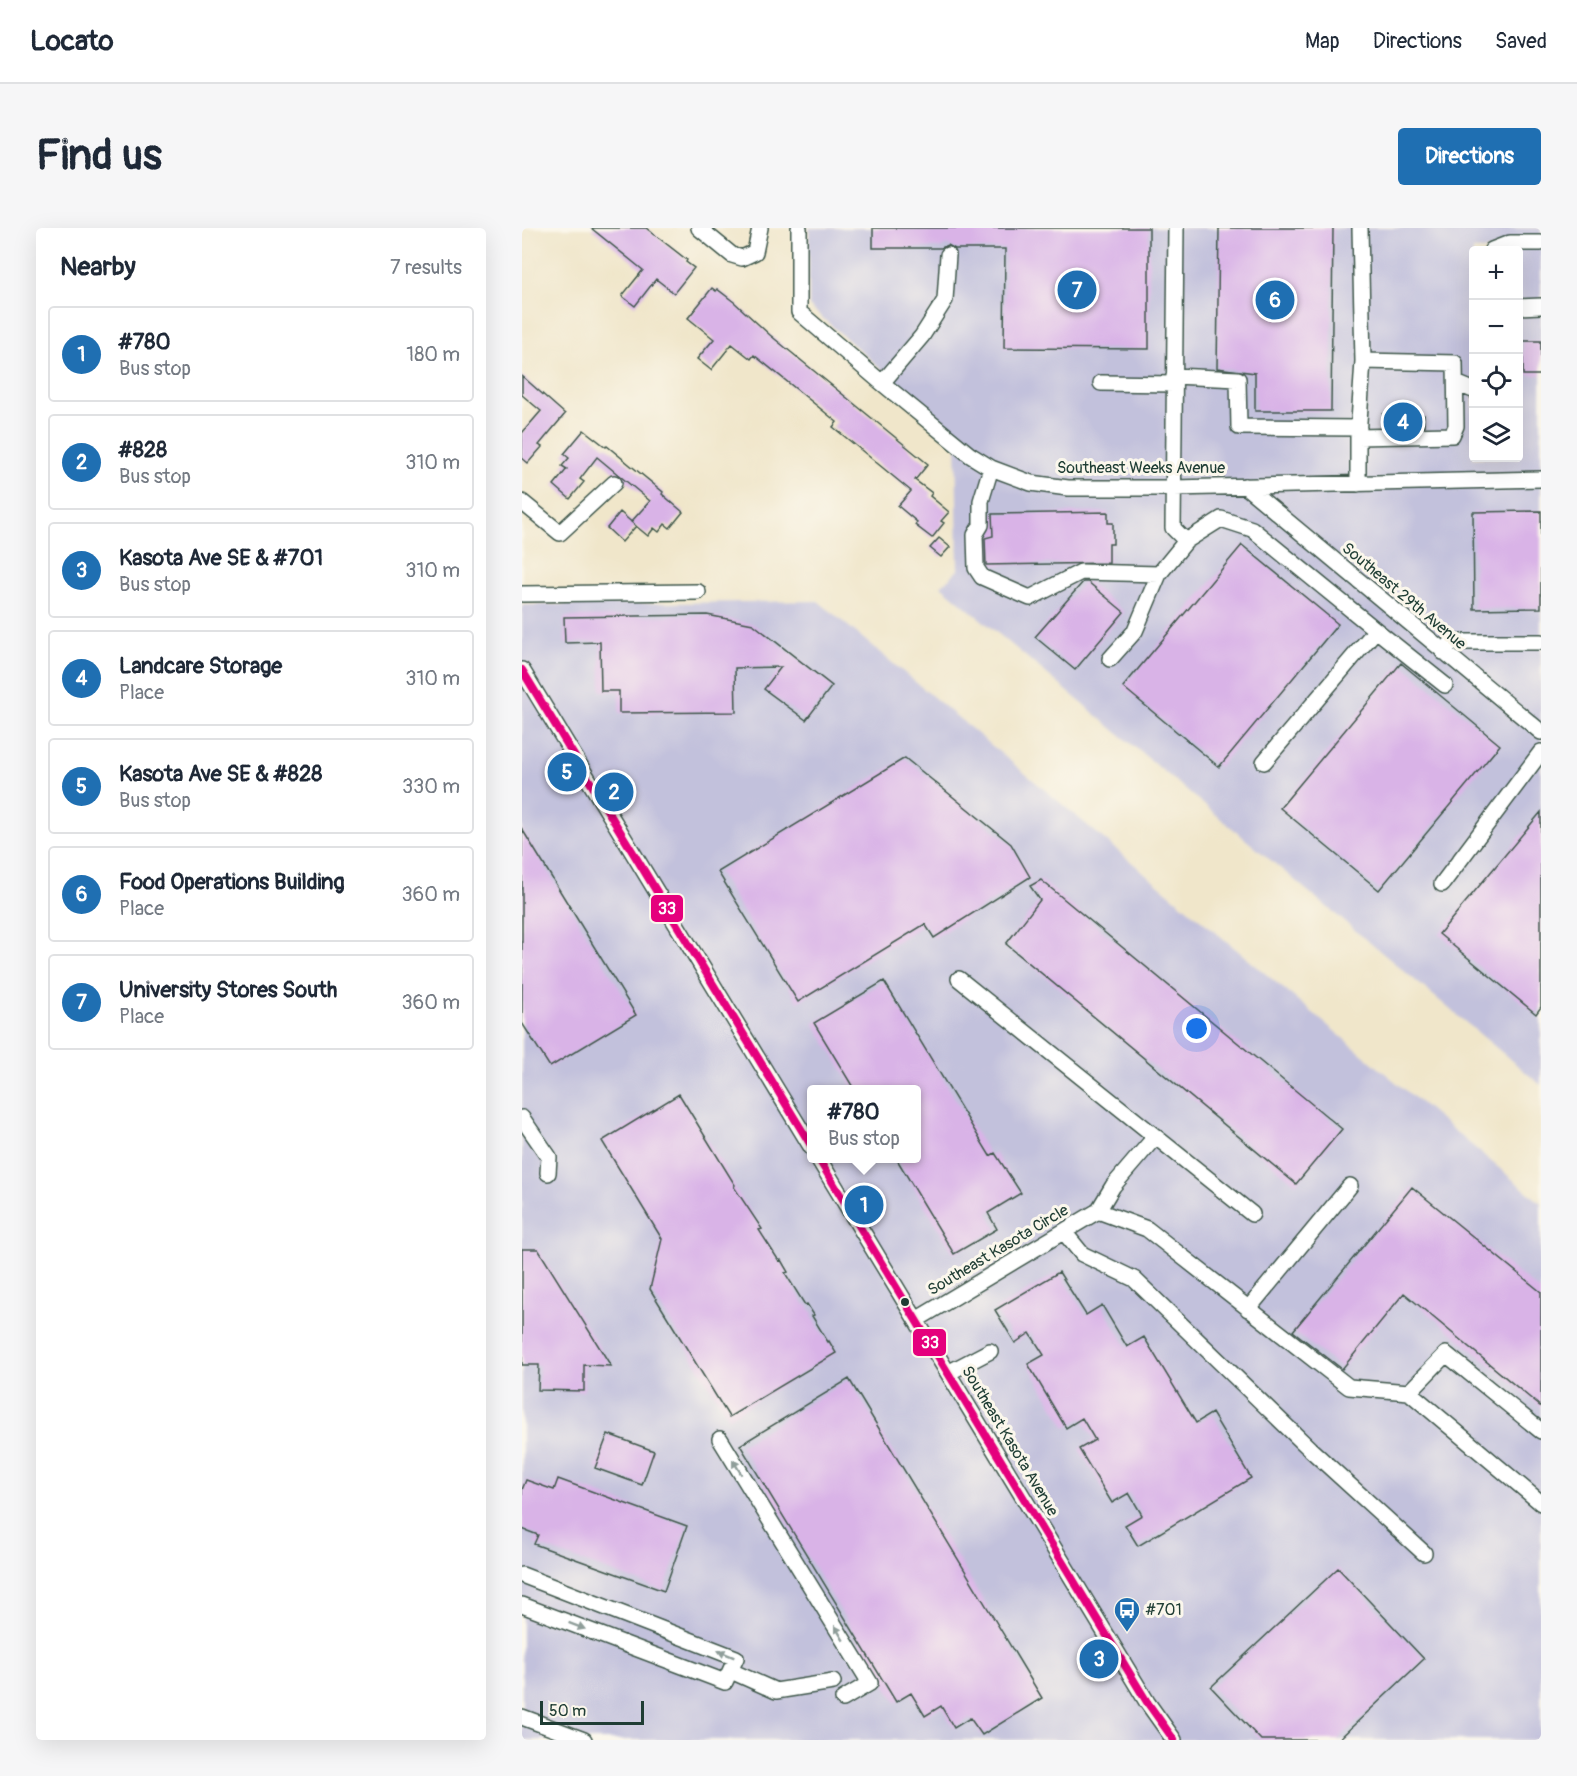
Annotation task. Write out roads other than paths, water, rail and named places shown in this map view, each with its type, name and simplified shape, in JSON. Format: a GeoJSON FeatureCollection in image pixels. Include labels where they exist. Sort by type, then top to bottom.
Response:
{"type":"FeatureCollection","features":[{"type":"Feature","properties":{"kind":"street"},"geometry":{"type":"LineString","coordinates":[[699,228],[732,255],[742,258],[755,252],[760,228]]}},
{"type":"Feature","properties":{"kind":"street","name":"Southeast Weeks Avenue"},"geometry":{"type":"LineString","coordinates":[[799,228],[799,312],[954,442],[991,468],[1031,483],[1048,486],[1174,488],[1541,479]]}},
{"type":"Feature","properties":{"kind":"street"},"geometry":{"type":"LineString","coordinates":[[1176,228],[1173,528],[1186,541]]}},
{"type":"Feature","properties":{"kind":"street"},"geometry":{"type":"LineString","coordinates":[[1358,484],[1358,433],[1363,362],[1360,228]]}},
{"type":"Feature","properties":{"kind":"street"},"geometry":{"type":"LineString","coordinates":[[1502,246],[1510,243],[1541,243]]}},
{"type":"Feature","properties":{"kind":"street"},"geometry":{"type":"LineString","coordinates":[[882,383],[922,336],[945,300],[948,255]]}},
{"type":"Feature","properties":{"kind":"street"},"geometry":{"type":"LineString","coordinates":[[1523,307],[1541,306]]}},
{"type":"Feature","properties":{"kind":"street"},"geometry":{"type":"LineString","coordinates":[[1101,382],[1238,379],[1239,427],[1452,435],[1456,426],[1455,363],[1363,362]]}},
{"type":"Feature","properties":{"kind":"street"},"geometry":{"type":"LineString","coordinates":[[1456,383],[1469,388]]}},
{"type":"Feature","properties":{"kind":"street"},"geometry":{"type":"LineString","coordinates":[[991,468],[981,501],[981,525],[975,535],[976,568],[982,577],[1030,598],[1081,572],[1159,574]]}},
{"type":"Feature","properties":{"kind":"street"},"geometry":{"type":"LineString","coordinates":[[522,502],[560,533],[614,483]]}},
{"type":"Feature","properties":{"kind":"street","name":"Southeast 29th Avenue"},"geometry":{"type":"LineString","coordinates":[[1245,486],[1541,732]]}},
{"type":"Feature","properties":{"kind":"street"},"geometry":{"type":"LineString","coordinates":[[1110,659],[1135,631],[1159,574],[1186,541],[1221,519],[1252,529],[1445,685]]}},
{"type":"Feature","properties":{"kind":"street"},"geometry":{"type":"LineString","coordinates":[[522,594],[698,592]]}},
{"type":"Feature","properties":{"kind":"street"},"geometry":{"type":"LineString","coordinates":[[1264,762],[1376,630]]}},
{"type":"Feature","properties":{"kind":"street"},"geometry":{"type":"LineString","coordinates":[[1443,652],[1452,642],[1541,642]]}},
{"type":"Feature","properties":{"kind":"street"},"geometry":{"type":"LineString","coordinates":[[522,670],[807,1140]]}},
{"type":"Feature","properties":{"kind":"street"},"geometry":{"type":"LineString","coordinates":[[1442,884],[1541,752]]}},
{"type":"Feature","properties":{"kind":"street"},"geometry":{"type":"LineString","coordinates":[[959,979],[1251,1214]]}},
{"type":"Feature","properties":{"kind":"street"},"geometry":{"type":"LineString","coordinates":[[522,1118],[549,1157],[549,1173]]}},
{"type":"Feature","properties":{"kind":"street"},"geometry":{"type":"LineString","coordinates":[[1155,1137],[1113,1186],[1098,1211],[1147,1228],[1349,1387],[1409,1392],[1541,1503]]}},
{"type":"Feature","properties":{"kind":"street","name":"Southeast Kasota Avenue"},"geometry":{"type":"LineString","coordinates":[[821,1163],[1147,1702],[1173,1740]]}},
{"type":"Feature","properties":{"kind":"street"},"geometry":{"type":"LineString","coordinates":[[1248,1309],[1350,1186]]}},
{"type":"Feature","properties":{"kind":"street","name":"Southeast Kasota Circle"},"geometry":{"type":"LineString","coordinates":[[916,1320],[1098,1211]]}},
{"type":"Feature","properties":{"kind":"street"},"geometry":{"type":"LineString","coordinates":[[1064,1232],[1082,1254],[1134,1280],[1311,1450],[1424,1553]]}},
{"type":"Feature","properties":{"kind":"street"},"geometry":{"type":"LineString","coordinates":[[948,1373],[990,1351]]}},
{"type":"Feature","properties":{"kind":"street"},"geometry":{"type":"LineString","coordinates":[[1409,1392],[1446,1354],[1541,1431]]}},
{"type":"Feature","properties":{"kind":"street"},"geometry":{"type":"LineString","coordinates":[[720,1439],[870,1683],[843,1700]]}},
{"type":"Feature","properties":{"kind":"street"},"geometry":{"type":"LineString","coordinates":[[522,1575],[736,1658],[725,1682],[522,1605]]}},
{"type":"Feature","properties":{"kind":"street"},"geometry":{"type":"LineString","coordinates":[[731,1671],[776,1690],[833,1682]]}},
{"type":"Feature","properties":{"kind":"street"},"geometry":{"type":"LineString","coordinates":[[522,1717],[584,1740]]}},
{"type":"Feature","properties":{"kind":"place","name":"University Stores South"},"geometry":{"type":"Point","coordinates":[1077,290]}},
{"type":"Feature","properties":{"kind":"place","name":"Food Operations Building"},"geometry":{"type":"Point","coordinates":[1275,300]}},
{"type":"Feature","properties":{"kind":"place","name":"Landcare Storage"},"geometry":{"type":"Point","coordinates":[1403,422]}},
{"type":"Feature","properties":{"kind":"place","name":"Kasota Ave SE & #828"},"geometry":{"type":"Point","coordinates":[567,772]}},
{"type":"Feature","properties":{"kind":"place","name":"#828"},"geometry":{"type":"Point","coordinates":[614,792]}},
{"type":"Feature","properties":{"kind":"place","name":"#780"},"geometry":{"type":"Point","coordinates":[864,1205]}},
{"type":"Feature","properties":{"kind":"place","name":"#701"},"geometry":{"type":"Point","coordinates":[1127,1633]}},
{"type":"Feature","properties":{"kind":"place","name":"Kasota Ave SE & #701"},"geometry":{"type":"Point","coordinates":[1099,1659]}}]}
